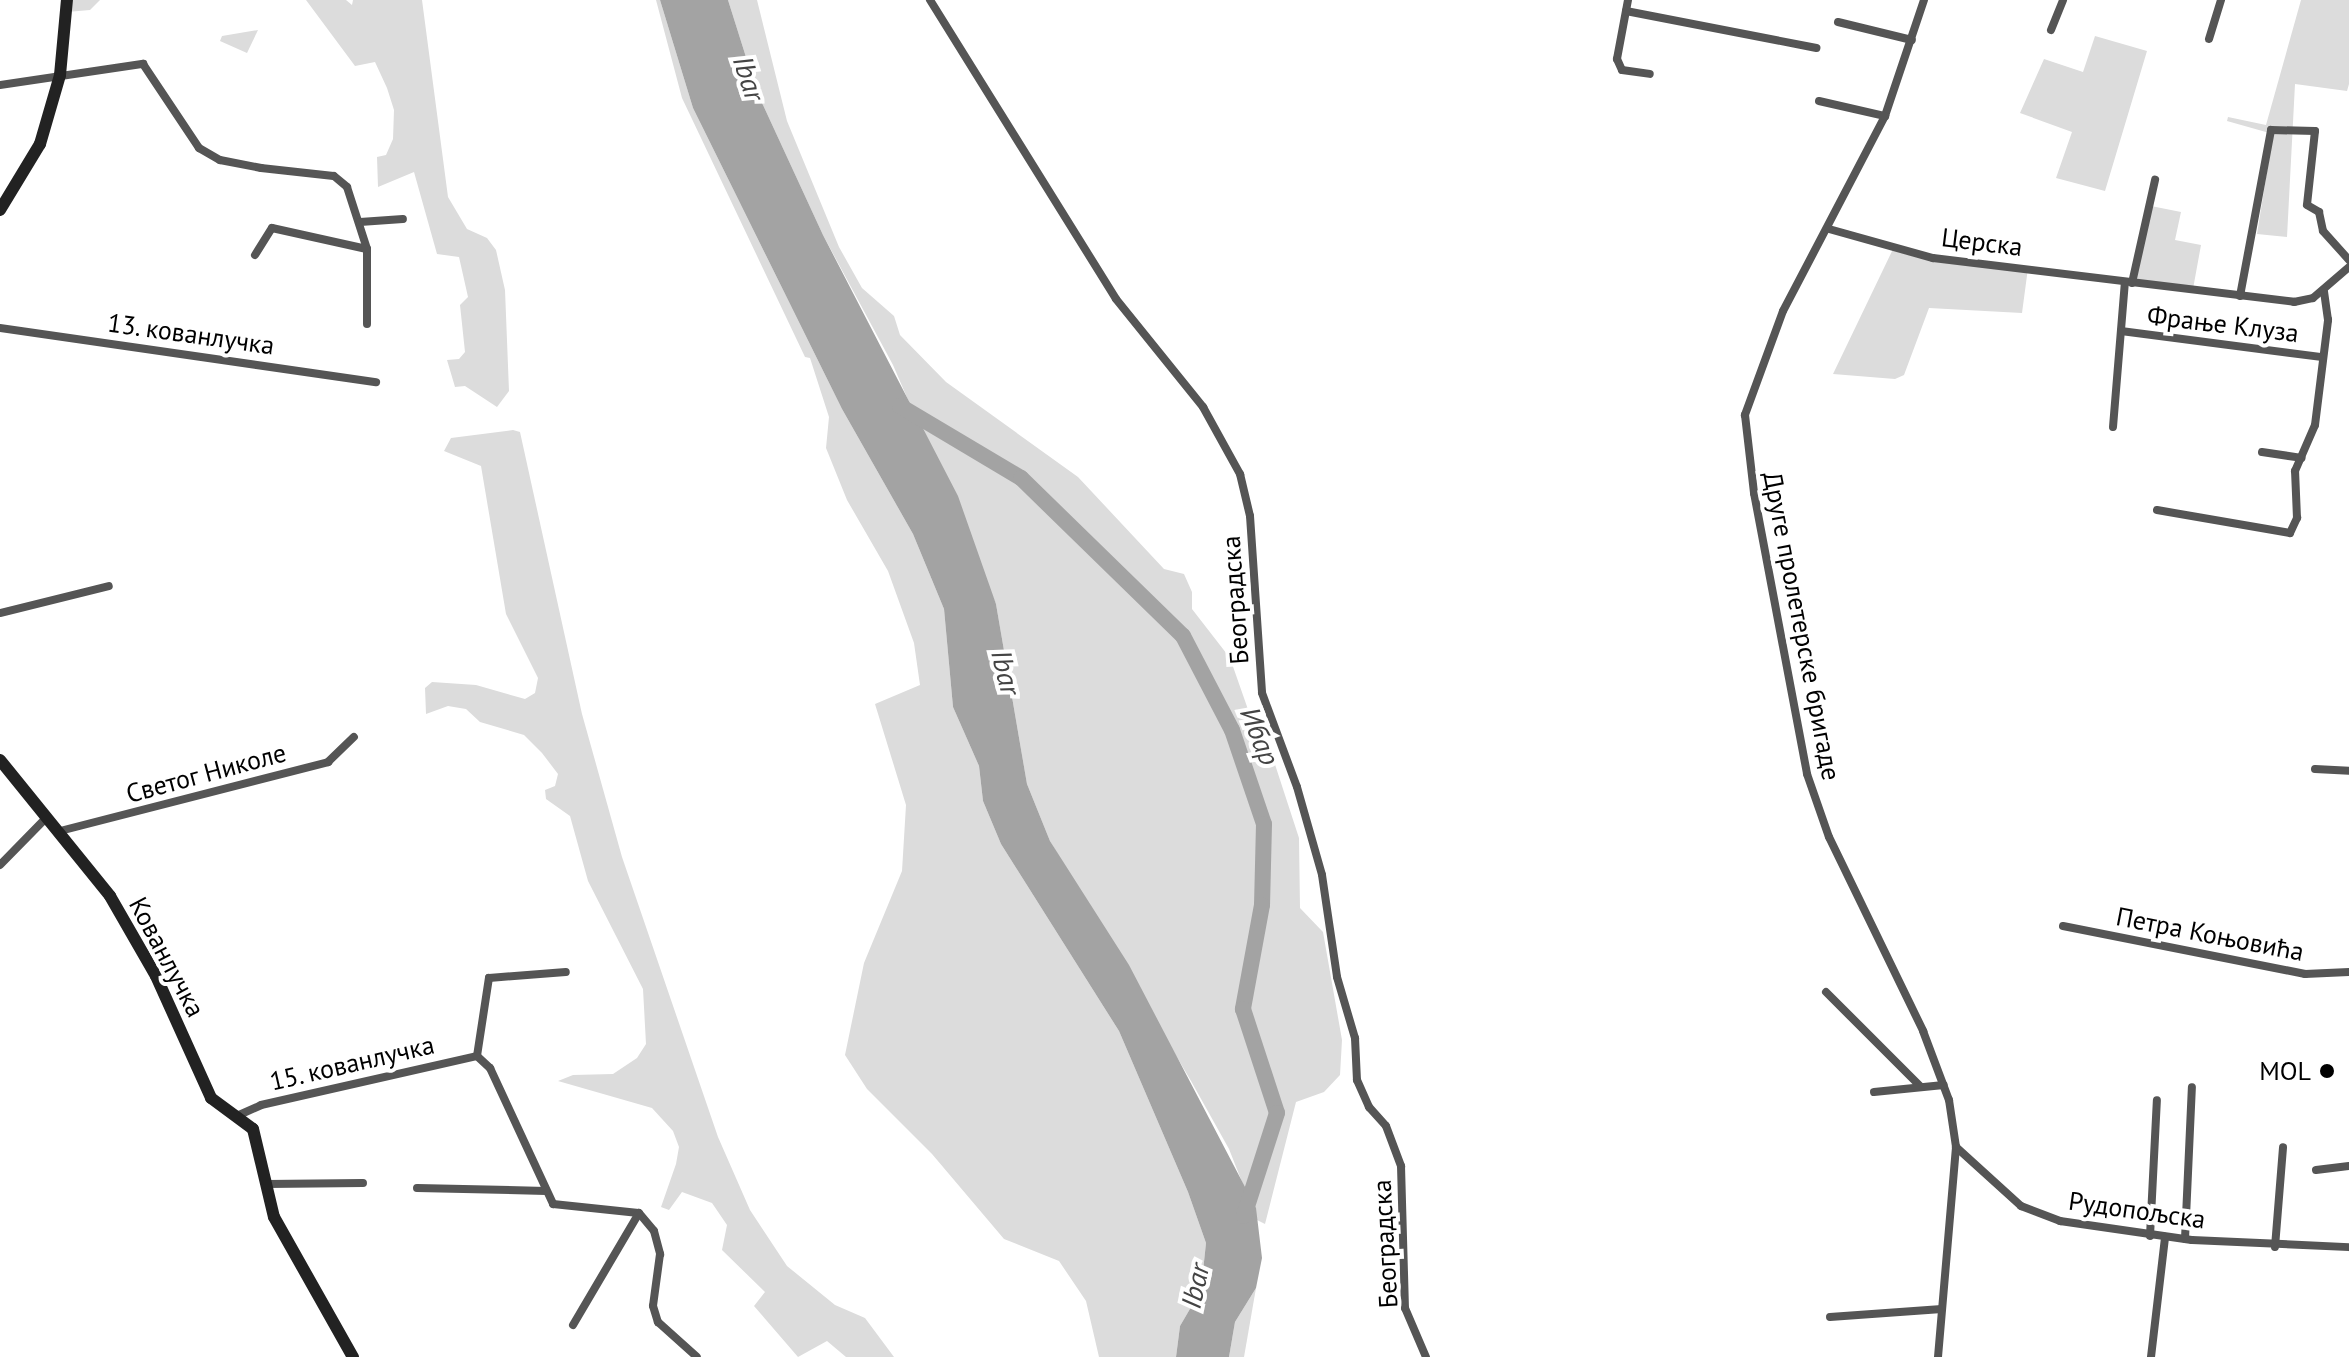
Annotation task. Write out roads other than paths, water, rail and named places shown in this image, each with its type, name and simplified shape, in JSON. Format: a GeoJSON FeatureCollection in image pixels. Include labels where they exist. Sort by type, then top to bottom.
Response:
{"type":"FeatureCollection","features":[{"type":"Feature","properties":{"kind":"street"},"geometry":{"type":"LineString","coordinates":[[0,210],[40,144],[60,75],[67,0]]}},
{"type":"Feature","properties":{"kind":"street","name":"Београдска"},"geometry":{"type":"LineString","coordinates":[[930,0],[1116,299],[1203,407],[1240,474],[1250,516],[1262,693],[1297,787],[1322,875],[1337,977],[1355,1038],[1357,1080],[1369,1107],[1386,1126],[1401,1166],[1405,1308],[1426,1357]]}},
{"type":"Feature","properties":{"kind":"street"},"geometry":{"type":"LineString","coordinates":[[1628,0],[1617,59],[1622,70],[1650,74]]}},
{"type":"Feature","properties":{"kind":"street","name":"Друге пролетерске бригаде"},"geometry":{"type":"LineString","coordinates":[[1924,0],[1885,116],[1762,360],[1745,415],[1807,774],[1829,837],[1896,972],[1944,1085],[1956,1147]]}},
{"type":"Feature","properties":{"kind":"street"},"geometry":{"type":"LineString","coordinates":[[2051,30],[2063,0]]}},
{"type":"Feature","properties":{"kind":"street"},"geometry":{"type":"LineString","coordinates":[[2209,39],[2221,0]]}},
{"type":"Feature","properties":{"kind":"street"},"geometry":{"type":"LineString","coordinates":[[1626,11],[1816,48]]}},
{"type":"Feature","properties":{"kind":"street"},"geometry":{"type":"LineString","coordinates":[[1838,22],[1912,40]]}},
{"type":"Feature","properties":{"kind":"street"},"geometry":{"type":"LineString","coordinates":[[0,85],[135,64],[149,67],[179,124],[199,148],[220,160],[334,176],[347,187],[367,249],[367,324]]}},
{"type":"Feature","properties":{"kind":"street"},"geometry":{"type":"LineString","coordinates":[[1819,101],[1885,116]]}},
{"type":"Feature","properties":{"kind":"street"},"geometry":{"type":"LineString","coordinates":[[2240,296],[2271,130],[2315,131],[2306,202],[2319,212],[2323,231],[2349,260]]}},
{"type":"Feature","properties":{"kind":"street"},"geometry":{"type":"LineString","coordinates":[[2113,427],[2121,331],[2129,282],[2155,180]]}},
{"type":"Feature","properties":{"kind":"street"},"geometry":{"type":"LineString","coordinates":[[360,222],[403,219]]}},
{"type":"Feature","properties":{"kind":"street"},"geometry":{"type":"LineString","coordinates":[[255,255],[272,228],[367,249]]}},
{"type":"Feature","properties":{"kind":"street","name":"Церска"},"geometry":{"type":"LineString","coordinates":[[1829,229],[1933,258],[2294,302],[2324,290],[2349,267]]}},
{"type":"Feature","properties":{"kind":"street"},"geometry":{"type":"LineString","coordinates":[[2157,510],[2290,533],[2296,525],[2295,471],[2315,425],[2320,357],[2328,320],[2324,290]]}},
{"type":"Feature","properties":{"kind":"street","name":"13. кованлучка"},"geometry":{"type":"LineString","coordinates":[[0,328],[376,382]]}},
{"type":"Feature","properties":{"kind":"street","name":"Фрање Клуза"},"geometry":{"type":"LineString","coordinates":[[2121,331],[2320,357]]}},
{"type":"Feature","properties":{"kind":"street"},"geometry":{"type":"LineString","coordinates":[[2262,452],[2302,458]]}},
{"type":"Feature","properties":{"kind":"street"},"geometry":{"type":"LineString","coordinates":[[0,613],[109,586]]}},
{"type":"Feature","properties":{"kind":"street","name":"Светог Николе"},"geometry":{"type":"LineString","coordinates":[[60,831],[328,762],[354,737]]}},
{"type":"Feature","properties":{"kind":"street","name":"Кованлучка"},"geometry":{"type":"LineString","coordinates":[[0,760],[110,896],[156,976],[211,1098],[239,1115],[253,1129],[283,1238],[352,1357]]}},
{"type":"Feature","properties":{"kind":"street"},"geometry":{"type":"LineString","coordinates":[[2315,769],[2349,771]]}},
{"type":"Feature","properties":{"kind":"street"},"geometry":{"type":"LineString","coordinates":[[0,865],[47,817]]}},
{"type":"Feature","properties":{"kind":"street","name":"Петра Коњовића"},"geometry":{"type":"LineString","coordinates":[[2063,926],[2305,974],[2349,972]]}},
{"type":"Feature","properties":{"kind":"street","name":"15. кованлучка"},"geometry":{"type":"LineString","coordinates":[[477,1056],[489,978],[566,972]]}},
{"type":"Feature","properties":{"kind":"street"},"geometry":{"type":"LineString","coordinates":[[1826,992],[1921,1087]]}},
{"type":"Feature","properties":{"kind":"street","name":"15. кованлучка"},"geometry":{"type":"LineString","coordinates":[[239,1115],[266,1104],[477,1056]]}},
{"type":"Feature","properties":{"kind":"street","name":"15. кованлучка"},"geometry":{"type":"LineString","coordinates":[[477,1056],[490,1068],[546,1191]]}},
{"type":"Feature","properties":{"kind":"street"},"geometry":{"type":"LineString","coordinates":[[1874,1092],[1944,1085]]}},
{"type":"Feature","properties":{"kind":"street"},"geometry":{"type":"LineString","coordinates":[[2185,1239],[2192,1087]]}},
{"type":"Feature","properties":{"kind":"street"},"geometry":{"type":"LineString","coordinates":[[2150,1236],[2157,1100]]}},
{"type":"Feature","properties":{"kind":"street"},"geometry":{"type":"LineString","coordinates":[[1938,1357],[1956,1147]]}},
{"type":"Feature","properties":{"kind":"street","name":"Рудопољска"},"geometry":{"type":"LineString","coordinates":[[1956,1147],[2021,1206],[2060,1221],[2150,1236],[2275,1247],[2349,1247]]}},
{"type":"Feature","properties":{"kind":"street"},"geometry":{"type":"LineString","coordinates":[[2275,1247],[2283,1147]]}},
{"type":"Feature","properties":{"kind":"street"},"geometry":{"type":"LineString","coordinates":[[2316,1170],[2349,1166]]}},
{"type":"Feature","properties":{"kind":"street"},"geometry":{"type":"LineString","coordinates":[[267,1184],[363,1183]]}},
{"type":"Feature","properties":{"kind":"street"},"geometry":{"type":"LineString","coordinates":[[417,1188],[546,1191],[553,1204],[565,1208],[639,1213],[654,1231],[660,1254],[653,1306],[658,1322],[697,1357]]}},
{"type":"Feature","properties":{"kind":"street"},"geometry":{"type":"LineString","coordinates":[[573,1325],[639,1213]]}},
{"type":"Feature","properties":{"kind":"street"},"geometry":{"type":"LineString","coordinates":[[2151,1357],[2165,1237]]}},
{"type":"Feature","properties":{"kind":"street"},"geometry":{"type":"LineString","coordinates":[[1830,1317],[1942,1309]]}},
{"type":"Feature","properties":{"kind":"water","name":"Ibar"},"geometry":{"type":"Polygon","coordinates":[[[660,0],[728,0],[757,92],[823,235],[958,496],[996,604],[1027,784],[1050,841],[1129,965],[1256,1208],[1262,1258],[1256,1288],[1235,1322],[1229,1357],[1176,1357],[1180,1326],[1201,1290],[1206,1243],[1188,1192],[1119,1031],[1001,844],[983,801],[979,766],[953,707],[944,609],[913,534],[842,409],[693,108],[660,0]]]}},
{"type":"Feature","properties":{"kind":"waterway","name":"Ибар"},"geometry":{"type":"LineString","coordinates":[[900,406],[1021,478],[1183,636],[1232,730],[1264,824],[1262,905],[1243,1009],[1277,1113],[1244,1216]]}},
{"type":"Feature","properties":{"kind":"place","name":"MOL"},"geometry":{"type":"Point","coordinates":[2327,1071]}}]}
